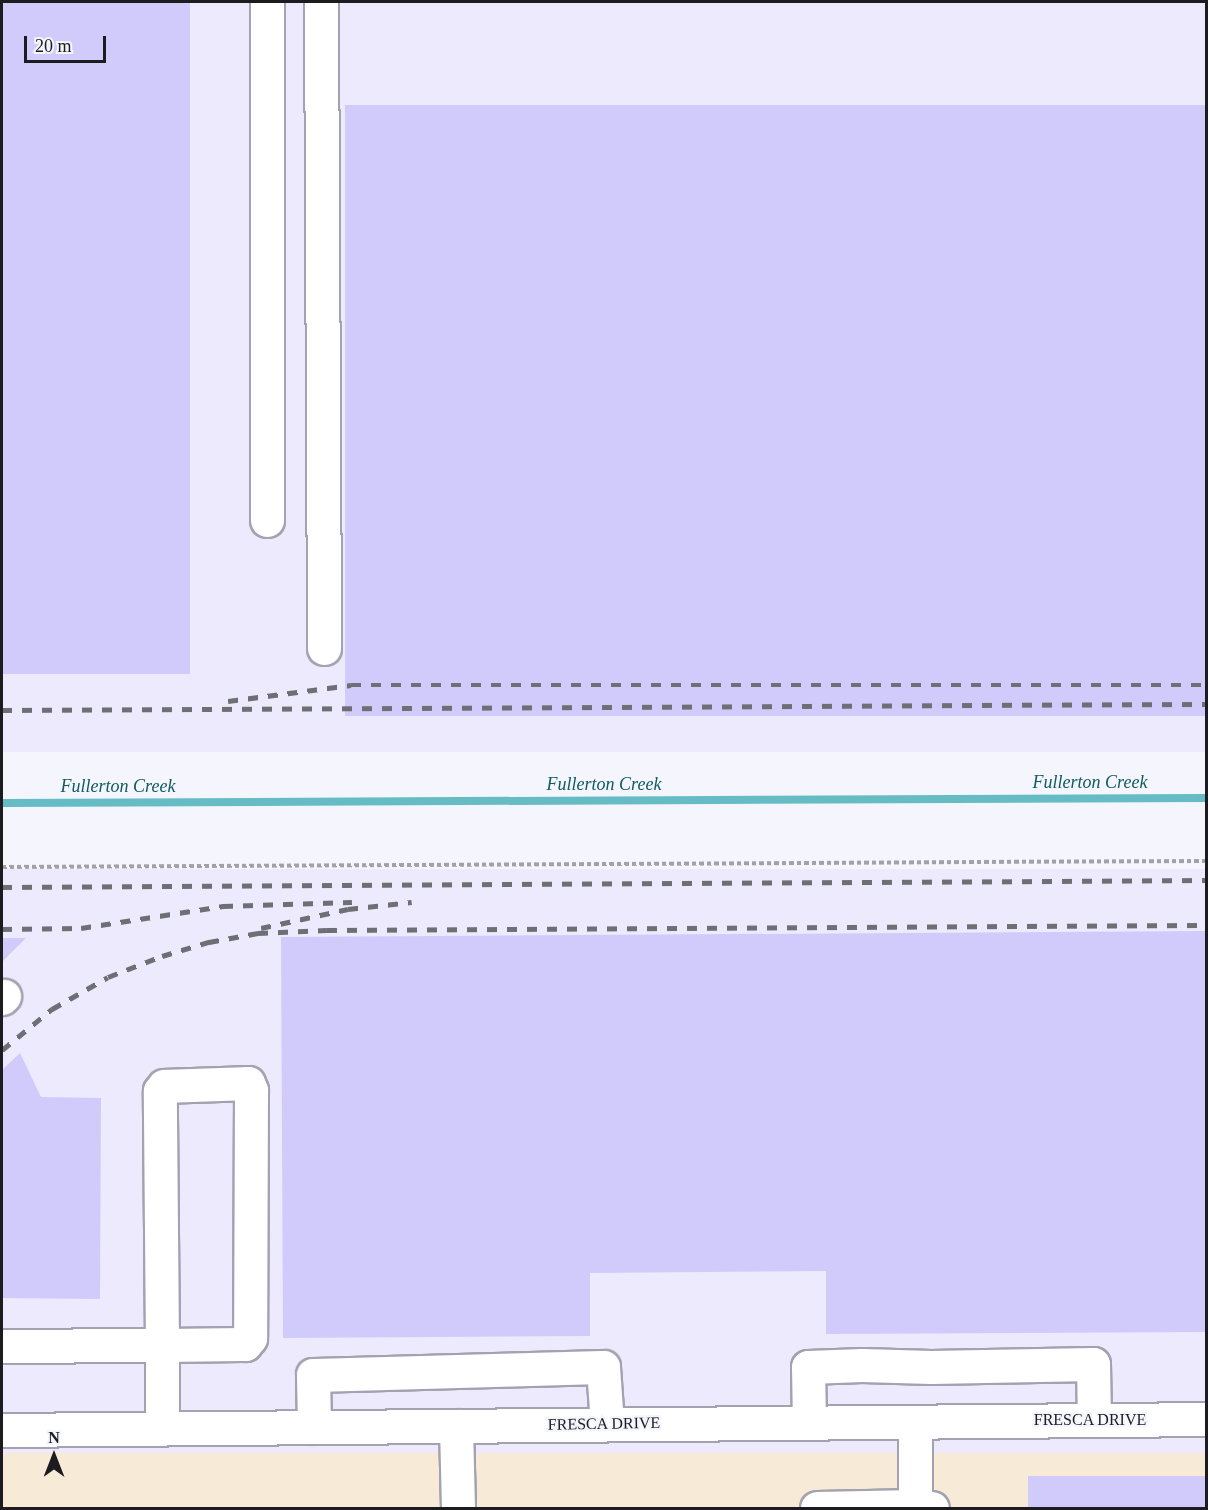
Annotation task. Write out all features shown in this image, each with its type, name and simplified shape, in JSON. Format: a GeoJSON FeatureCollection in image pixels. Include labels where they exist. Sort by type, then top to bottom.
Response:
{"type":"FeatureCollection","features":[{"type":"Feature","properties":{"kind":"street"},"geometry":{"type":"LineString","coordinates":[[267,2],[267,520]]}},
{"type":"Feature","properties":{"kind":"street"},"geometry":{"type":"LineString","coordinates":[[321,2],[324,648]]}},
{"type":"Feature","properties":{"kind":"street"},"geometry":{"type":"LineString","coordinates":[[2,1346],[162,1345],[245,1344],[250,1338],[250,1090],[248,1083],[164,1086],[160,1091],[162,1345],[162,1428]]}},
{"type":"Feature","properties":{"kind":"street"},"geometry":{"type":"LineString","coordinates":[[809,1423],[808,1367],[1093,1364],[1094,1420]]}},
{"type":"Feature","properties":{"kind":"street"},"geometry":{"type":"LineString","coordinates":[[314,1427],[313,1375],[603,1367],[607,1424]]}},
{"type":"Feature","properties":{"kind":"street","name":"FRESCA DRIVE"},"geometry":{"type":"LineString","coordinates":[[2,1430],[1206,1419]]}},
{"type":"Feature","properties":{"kind":"street"},"geometry":{"type":"LineString","coordinates":[[817,1509],[921,1508],[915,1422]]}},
{"type":"Feature","properties":{"kind":"street"},"geometry":{"type":"LineString","coordinates":[[456,1426],[458,1509]]}},
{"type":"Feature","properties":{"kind":"path"},"geometry":{"type":"LineString","coordinates":[[2,867],[1206,861]]}},
{"type":"Feature","properties":{"kind":"shaded area"},"geometry":{"type":"Polygon","coordinates":[[[2,2],[1206,2],[1206,752],[2,752],[2,2]]]}},
{"type":"Feature","properties":{"kind":"shaded area"},"geometry":{"type":"Polygon","coordinates":[[[2,869],[1206,869],[1206,1453],[2,1453],[2,869]]]}},
{"type":"Feature","properties":{"kind":"shaded area"},"geometry":{"type":"Polygon","coordinates":[[[2,1453],[1206,1453],[1206,1508],[2,1508],[2,1453]]]}},
{"type":"Feature","properties":{"kind":"building"},"geometry":{"type":"Polygon","coordinates":[[[2,2],[190,2],[190,674],[2,674],[2,2]]]}},
{"type":"Feature","properties":{"kind":"building"},"geometry":{"type":"Polygon","coordinates":[[[345,105],[1206,105],[1206,716],[345,716],[345,105]]]}},
{"type":"Feature","properties":{"kind":"building"},"geometry":{"type":"Polygon","coordinates":[[[1206,931],[1206,1332],[826,1334],[826,1271],[590,1273],[590,1336],[283,1338],[281,937],[1206,931]]]}},
{"type":"Feature","properties":{"kind":"building"},"geometry":{"type":"Polygon","coordinates":[[[2,938],[26,938],[2,962],[2,938]]]}},
{"type":"Feature","properties":{"kind":"building"},"geometry":{"type":"Polygon","coordinates":[[[20,1053],[41,1097],[101,1098],[100,1299],[2,1298],[2,1070],[20,1053]]]}},
{"type":"Feature","properties":{"kind":"building"},"geometry":{"type":"Polygon","coordinates":[[[1028,1476],[1206,1476],[1206,1508],[1028,1508],[1028,1476]]]}},
{"type":"Feature","properties":{"kind":"waterway","name":"Fullerton Creek"},"geometry":{"type":"LineString","coordinates":[[2,803],[1206,798]]}},
{"type":"Feature","properties":{"kind":"railway"},"geometry":{"type":"LineString","coordinates":[[228,701],[351,685],[1206,685]]}},
{"type":"Feature","properties":{"kind":"railway"},"geometry":{"type":"LineString","coordinates":[[2,710],[1206,704]]}},
{"type":"Feature","properties":{"kind":"railway"},"geometry":{"type":"LineString","coordinates":[[2,887],[1206,880]]}},
{"type":"Feature","properties":{"kind":"railway"},"geometry":{"type":"LineString","coordinates":[[2,929],[81,928],[223,906],[352,902]]}},
{"type":"Feature","properties":{"kind":"railway"},"geometry":{"type":"LineString","coordinates":[[261,928],[348,909],[412,902]]}},
{"type":"Feature","properties":{"kind":"railway"},"geometry":{"type":"LineString","coordinates":[[209,942],[258,933],[327,930],[1206,925]]}},
{"type":"Feature","properties":{"kind":"railway"},"geometry":{"type":"LineString","coordinates":[[2,1050],[52,1009],[108,977],[162,956],[215,940]]}}]}
